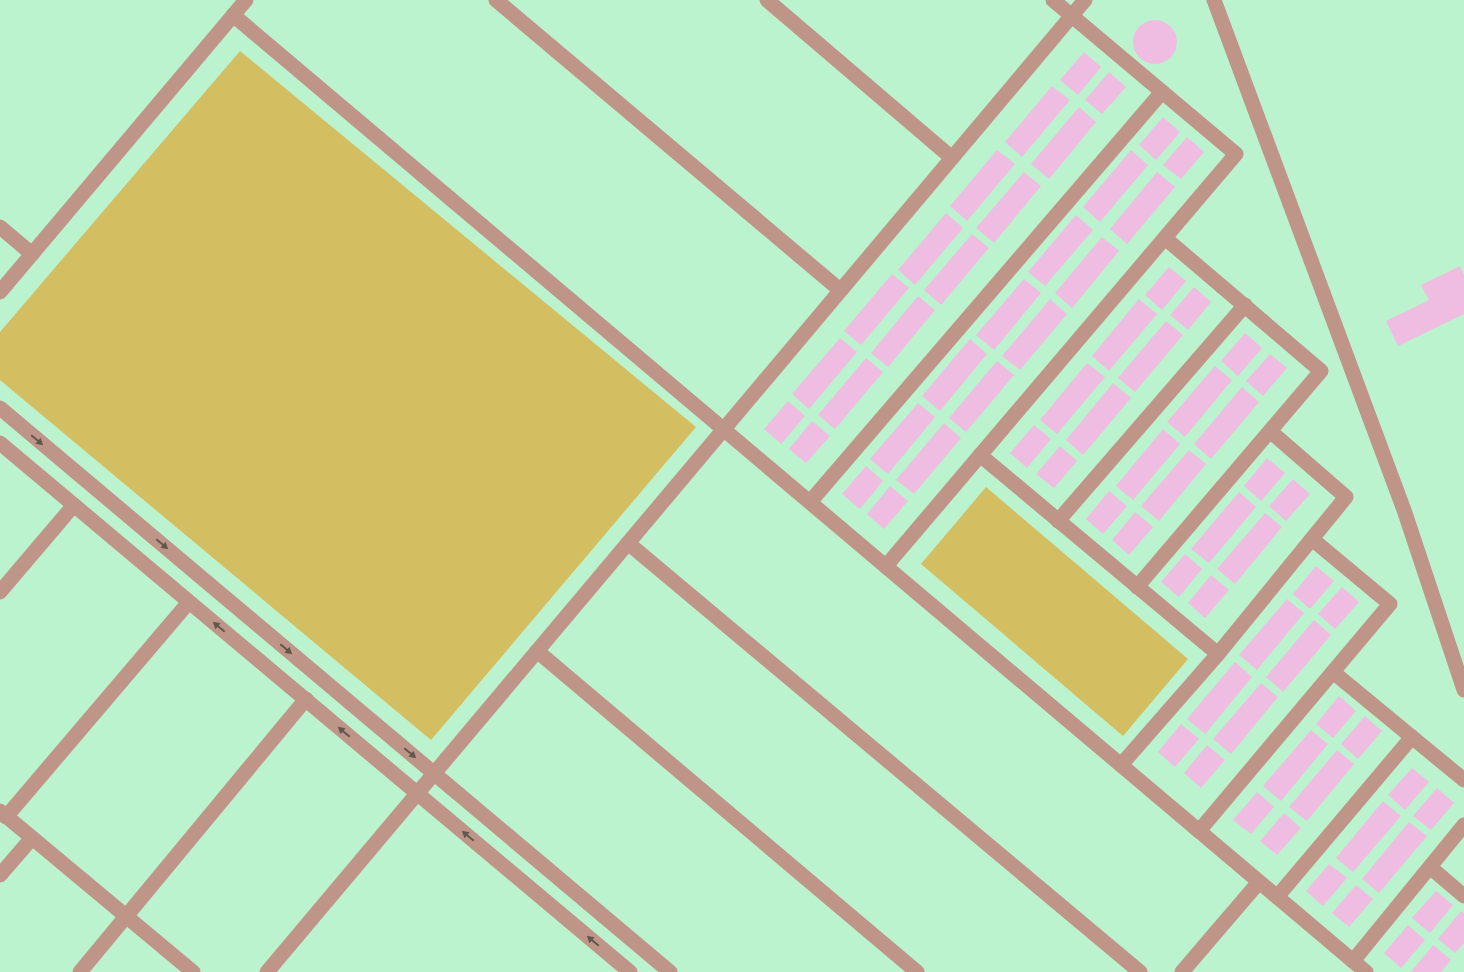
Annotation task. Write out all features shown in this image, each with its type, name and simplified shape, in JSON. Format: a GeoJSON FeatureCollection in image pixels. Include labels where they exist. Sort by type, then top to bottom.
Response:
{"type":"FeatureCollection","features":[{"type":"Feature","properties":{"kind":"street"},"geometry":{"type":"LineString","coordinates":[[0,292],[246,0]]}},
{"type":"Feature","properties":{"kind":"street"},"geometry":{"type":"LineString","coordinates":[[496,0],[840,290]]}},
{"type":"Feature","properties":{"kind":"street"},"geometry":{"type":"LineString","coordinates":[[767,0],[952,158]]}},
{"type":"Feature","properties":{"kind":"street"},"geometry":{"type":"LineString","coordinates":[[886,566],[1236,154],[1053,0]]}},
{"type":"Feature","properties":{"kind":"street"},"geometry":{"type":"LineString","coordinates":[[267,972],[1086,0]]}},
{"type":"Feature","properties":{"kind":"street"},"geometry":{"type":"LineString","coordinates":[[1214,0],[1404,510],[1464,690]]}},
{"type":"Feature","properties":{"kind":"street"},"geometry":{"type":"LineString","coordinates":[[233,15],[1366,972]]}},
{"type":"Feature","properties":{"kind":"street"},"geometry":{"type":"LineString","coordinates":[[810,502],[1162,92]]}},
{"type":"Feature","properties":{"kind":"street"},"geometry":{"type":"LineString","coordinates":[[0,227],[32,254]]}},
{"type":"Feature","properties":{"kind":"street"},"geometry":{"type":"LineString","coordinates":[[1137,587],[1321,371],[1165,238]]}},
{"type":"Feature","properties":{"kind":"street"},"geometry":{"type":"LineString","coordinates":[[1058,521],[1244,306]]}},
{"type":"Feature","properties":{"kind":"street"},"geometry":{"type":"LineString","coordinates":[[0,408],[670,972]]}},
{"type":"Feature","properties":{"kind":"street"},"geometry":{"type":"LineString","coordinates":[[1121,765],[1218,654],[1346,497],[1270,431]]}},
{"type":"Feature","properties":{"kind":"street"},"geometry":{"type":"LineString","coordinates":[[0,444],[630,972]]}},
{"type":"Feature","properties":{"kind":"street"},"geometry":{"type":"LineString","coordinates":[[980,456],[1218,654]]}},
{"type":"Feature","properties":{"kind":"street"},"geometry":{"type":"LineString","coordinates":[[0,592],[74,505]]}},
{"type":"Feature","properties":{"kind":"street"},"geometry":{"type":"LineString","coordinates":[[1199,831],[1390,604],[1312,539]]}},
{"type":"Feature","properties":{"kind":"street"},"geometry":{"type":"LineString","coordinates":[[628,543],[1140,972]]}},
{"type":"Feature","properties":{"kind":"street"},"geometry":{"type":"LineString","coordinates":[[189,602],[3,814],[193,972]]}},
{"type":"Feature","properties":{"kind":"street"},"geometry":{"type":"LineString","coordinates":[[537,651],[917,972]]}},
{"type":"Feature","properties":{"kind":"street"},"geometry":{"type":"LineString","coordinates":[[1333,672],[1464,780]]}},
{"type":"Feature","properties":{"kind":"street"},"geometry":{"type":"LineString","coordinates":[[80,972],[306,699]]}},
{"type":"Feature","properties":{"kind":"street"},"geometry":{"type":"LineString","coordinates":[[1277,897],[1412,736]]}},
{"type":"Feature","properties":{"kind":"street"},"geometry":{"type":"LineString","coordinates":[[1353,961],[1464,825]]}},
{"type":"Feature","properties":{"kind":"street"},"geometry":{"type":"LineString","coordinates":[[0,875],[32,838]]}},
{"type":"Feature","properties":{"kind":"street"},"geometry":{"type":"LineString","coordinates":[[1430,867],[1464,896]]}},
{"type":"Feature","properties":{"kind":"street"},"geometry":{"type":"LineString","coordinates":[[1182,972],[1259,882]]}},
{"type":"Feature","properties":{"kind":"shaded area"},"geometry":{"type":"Polygon","coordinates":[[[240,51],[696,427],[431,740],[0,380],[0,332],[240,51]]]}},
{"type":"Feature","properties":{"kind":"shaded area"},"geometry":{"type":"Polygon","coordinates":[[[986,487],[1188,659],[1123,736],[921,564],[986,487]]]}},
{"type":"Feature","properties":{"kind":"building"},"geometry":{"type":"Polygon","coordinates":[[[1159,20],[1171,26],[1176,33],[1176,51],[1171,58],[1164,63],[1151,64],[1143,61],[1136,54],[1133,38],[1136,30],[1143,23],[1159,20]]]}},
{"type":"Feature","properties":{"kind":"building"},"geometry":{"type":"Polygon","coordinates":[[[1084,52],[1101,67],[1078,95],[1060,80],[1084,52]]]}},
{"type":"Feature","properties":{"kind":"building"},"geometry":{"type":"Polygon","coordinates":[[[1109,72],[1126,87],[1102,114],[1085,100],[1109,72]]]}},
{"type":"Feature","properties":{"kind":"building"},"geometry":{"type":"Polygon","coordinates":[[[1052,86],[1070,100],[1022,157],[1005,142],[1052,86]]]}},
{"type":"Feature","properties":{"kind":"building"},"geometry":{"type":"Polygon","coordinates":[[[1079,107],[1096,122],[1049,179],[1031,164],[1079,107]]]}},
{"type":"Feature","properties":{"kind":"building"},"geometry":{"type":"Polygon","coordinates":[[[1163,117],[1180,132],[1156,160],[1139,145],[1163,117]]]}},
{"type":"Feature","properties":{"kind":"building"},"geometry":{"type":"Polygon","coordinates":[[[1187,137],[1204,152],[1181,179],[1163,165],[1187,137]]]}},
{"type":"Feature","properties":{"kind":"building"},"geometry":{"type":"Polygon","coordinates":[[[997,150],[1015,164],[967,221],[950,206],[997,150]]]}},
{"type":"Feature","properties":{"kind":"building"},"geometry":{"type":"Polygon","coordinates":[[[1131,150],[1148,165],[1100,222],[1083,207],[1131,150]]]}},
{"type":"Feature","properties":{"kind":"building"},"geometry":{"type":"Polygon","coordinates":[[[1024,172],[1041,186],[994,243],[976,228],[1024,172]]]}},
{"type":"Feature","properties":{"kind":"building"},"geometry":{"type":"Polygon","coordinates":[[[1157,172],[1175,187],[1127,244],[1110,229],[1157,172]]]}},
{"type":"Feature","properties":{"kind":"building"},"geometry":{"type":"Polygon","coordinates":[[[946,213],[963,228],[915,285],[898,270],[946,213]]]}},
{"type":"Feature","properties":{"kind":"building"},"geometry":{"type":"Polygon","coordinates":[[[1076,215],[1093,230],[1045,286],[1028,272],[1076,215]]]}},
{"type":"Feature","properties":{"kind":"building"},"geometry":{"type":"Polygon","coordinates":[[[972,234],[989,248],[941,305],[924,290],[972,234]]]}},
{"type":"Feature","properties":{"kind":"building"},"geometry":{"type":"Polygon","coordinates":[[[1102,237],[1119,251],[1072,308],[1055,293],[1102,237]]]}},
{"type":"Feature","properties":{"kind":"building"},"geometry":{"type":"Polygon","coordinates":[[[1460,266],[1464,275],[1464,314],[1398,346],[1386,321],[1429,300],[1421,285],[1460,266]]]}},
{"type":"Feature","properties":{"kind":"building"},"geometry":{"type":"Polygon","coordinates":[[[1169,267],[1186,281],[1162,310],[1145,295],[1169,267]]]}},
{"type":"Feature","properties":{"kind":"building"},"geometry":{"type":"Polygon","coordinates":[[[892,274],[909,288],[861,345],[844,331],[892,274]]]}},
{"type":"Feature","properties":{"kind":"building"},"geometry":{"type":"Polygon","coordinates":[[[1024,279],[1041,293],[994,350],[976,335],[1024,279]]]}},
{"type":"Feature","properties":{"kind":"building"},"geometry":{"type":"Polygon","coordinates":[[[1194,287],[1211,302],[1188,330],[1170,315],[1194,287]]]}},
{"type":"Feature","properties":{"kind":"building"},"geometry":{"type":"Polygon","coordinates":[[[918,296],[935,310],[888,367],[871,353],[918,296]]]}},
{"type":"Feature","properties":{"kind":"building"},"geometry":{"type":"Polygon","coordinates":[[[1050,299],[1067,314],[1020,370],[1002,356],[1050,299]]]}},
{"type":"Feature","properties":{"kind":"building"},"geometry":{"type":"Polygon","coordinates":[[[1139,299],[1157,314],[1109,371],[1092,356],[1139,299]]]}},
{"type":"Feature","properties":{"kind":"building"},"geometry":{"type":"Polygon","coordinates":[[[1166,321],[1183,335],[1135,392],[1118,378],[1166,321]]]}},
{"type":"Feature","properties":{"kind":"building"},"geometry":{"type":"Polygon","coordinates":[[[1245,333],[1262,348],[1238,376],[1221,361],[1245,333]]]}},
{"type":"Feature","properties":{"kind":"building"},"geometry":{"type":"Polygon","coordinates":[[[840,338],[857,352],[809,409],[792,394],[840,338]]]}},
{"type":"Feature","properties":{"kind":"building"},"geometry":{"type":"Polygon","coordinates":[[[970,339],[987,354],[940,411],[922,396],[970,339]]]}},
{"type":"Feature","properties":{"kind":"building"},"geometry":{"type":"Polygon","coordinates":[[[1270,354],[1287,368],[1263,396],[1246,381],[1270,354]]]}},
{"type":"Feature","properties":{"kind":"building"},"geometry":{"type":"Polygon","coordinates":[[[866,358],[883,372],[835,429],[818,415],[866,358]]]}},
{"type":"Feature","properties":{"kind":"building"},"geometry":{"type":"Polygon","coordinates":[[[997,361],[1014,375],[966,432],[949,418],[997,361]]]}},
{"type":"Feature","properties":{"kind":"building"},"geometry":{"type":"Polygon","coordinates":[[[1087,363],[1105,377],[1057,434],[1040,420],[1087,363]]]}},
{"type":"Feature","properties":{"kind":"building"},"geometry":{"type":"Polygon","coordinates":[[[1215,366],[1232,380],[1185,437],[1167,422],[1215,366]]]}},
{"type":"Feature","properties":{"kind":"building"},"geometry":{"type":"Polygon","coordinates":[[[1113,383],[1131,398],[1083,455],[1066,440],[1113,383]]]}},
{"type":"Feature","properties":{"kind":"building"},"geometry":{"type":"Polygon","coordinates":[[[1242,387],[1259,402],[1211,459],[1194,444],[1242,387]]]}},
{"type":"Feature","properties":{"kind":"building"},"geometry":{"type":"Polygon","coordinates":[[[788,401],[805,416],[781,444],[764,429],[788,401]]]}},
{"type":"Feature","properties":{"kind":"building"},"geometry":{"type":"Polygon","coordinates":[[[918,403],[935,417],[888,474],[870,459],[918,403]]]}},
{"type":"Feature","properties":{"kind":"building"},"geometry":{"type":"Polygon","coordinates":[[[812,421],[830,436],[806,463],[789,449],[812,421]]]}},
{"type":"Feature","properties":{"kind":"building"},"geometry":{"type":"Polygon","coordinates":[[[944,423],[961,438],[914,494],[896,480],[944,423]]]}},
{"type":"Feature","properties":{"kind":"building"},"geometry":{"type":"Polygon","coordinates":[[[1034,425],[1051,439],[1027,468],[1010,453],[1034,425]]]}},
{"type":"Feature","properties":{"kind":"building"},"geometry":{"type":"Polygon","coordinates":[[[1163,429],[1180,444],[1133,500],[1116,486],[1163,429]]]}},
{"type":"Feature","properties":{"kind":"building"},"geometry":{"type":"Polygon","coordinates":[[[1060,446],[1077,461],[1054,488],[1036,474],[1060,446]]]}},
{"type":"Feature","properties":{"kind":"building"},"geometry":{"type":"Polygon","coordinates":[[[1189,450],[1206,464],[1159,521],[1141,506],[1189,450]]]}},
{"type":"Feature","properties":{"kind":"building"},"geometry":{"type":"Polygon","coordinates":[[[1267,458],[1285,473],[1261,501],[1244,486],[1267,458]]]}},
{"type":"Feature","properties":{"kind":"building"},"geometry":{"type":"Polygon","coordinates":[[[866,466],[883,481],[860,509],[842,494],[866,466]]]}},
{"type":"Feature","properties":{"kind":"building"},"geometry":{"type":"Polygon","coordinates":[[[1293,479],[1310,494],[1286,521],[1269,506],[1293,479]]]}},
{"type":"Feature","properties":{"kind":"building"},"geometry":{"type":"Polygon","coordinates":[[[890,486],[908,501],[884,529],[867,514],[890,486]]]}},
{"type":"Feature","properties":{"kind":"building"},"geometry":{"type":"Polygon","coordinates":[[[1109,491],[1127,506],[1103,534],[1086,519],[1109,491]]]}},
{"type":"Feature","properties":{"kind":"building"},"geometry":{"type":"Polygon","coordinates":[[[1239,492],[1256,507],[1209,563],[1191,549],[1239,492]]]}},
{"type":"Feature","properties":{"kind":"building"},"geometry":{"type":"Polygon","coordinates":[[[1135,512],[1153,527],[1129,555],[1112,540],[1135,512]]]}},
{"type":"Feature","properties":{"kind":"building"},"geometry":{"type":"Polygon","coordinates":[[[1265,513],[1282,527],[1235,584],[1217,569],[1265,513]]]}},
{"type":"Feature","properties":{"kind":"building"},"geometry":{"type":"Polygon","coordinates":[[[1185,554],[1202,569],[1179,597],[1161,582],[1185,554]]]}},
{"type":"Feature","properties":{"kind":"building"},"geometry":{"type":"Polygon","coordinates":[[[1316,566],[1334,581],[1310,609],[1293,594],[1316,566]]]}},
{"type":"Feature","properties":{"kind":"building"},"geometry":{"type":"Polygon","coordinates":[[[1211,575],[1229,590],[1205,618],[1188,603],[1211,575]]]}},
{"type":"Feature","properties":{"kind":"building"},"geometry":{"type":"Polygon","coordinates":[[[1342,587],[1359,602],[1335,629],[1318,614],[1342,587]]]}},
{"type":"Feature","properties":{"kind":"building"},"geometry":{"type":"Polygon","coordinates":[[[1287,599],[1304,613],[1257,670],[1239,655],[1287,599]]]}},
{"type":"Feature","properties":{"kind":"building"},"geometry":{"type":"Polygon","coordinates":[[[1314,620],[1331,635],[1283,692],[1266,677],[1314,620]]]}},
{"type":"Feature","properties":{"kind":"building"},"geometry":{"type":"Polygon","coordinates":[[[1235,662],[1252,677],[1205,734],[1187,719],[1235,662]]]}},
{"type":"Feature","properties":{"kind":"building"},"geometry":{"type":"Polygon","coordinates":[[[1261,683],[1278,697],[1231,754],[1213,739],[1261,683]]]}},
{"type":"Feature","properties":{"kind":"building"},"geometry":{"type":"Polygon","coordinates":[[[1339,696],[1356,711],[1333,738],[1316,724],[1339,696]]]}},
{"type":"Feature","properties":{"kind":"building"},"geometry":{"type":"Polygon","coordinates":[[[1365,716],[1382,731],[1358,759],[1341,744],[1365,716]]]}},
{"type":"Feature","properties":{"kind":"building"},"geometry":{"type":"Polygon","coordinates":[[[1181,724],[1199,739],[1175,767],[1158,752],[1181,724]]]}},
{"type":"Feature","properties":{"kind":"building"},"geometry":{"type":"Polygon","coordinates":[[[1311,730],[1328,744],[1281,801],[1263,786],[1311,730]]]}},
{"type":"Feature","properties":{"kind":"building"},"geometry":{"type":"Polygon","coordinates":[[[1207,745],[1225,760],[1201,788],[1184,773],[1207,745]]]}},
{"type":"Feature","properties":{"kind":"building"},"geometry":{"type":"Polygon","coordinates":[[[1337,750],[1354,764],[1307,821],[1289,807],[1337,750]]]}},
{"type":"Feature","properties":{"kind":"building"},"geometry":{"type":"Polygon","coordinates":[[[1412,768],[1429,782],[1405,810],[1388,795],[1412,768]]]}},
{"type":"Feature","properties":{"kind":"building"},"geometry":{"type":"Polygon","coordinates":[[[1437,788],[1454,803],[1431,830],[1413,816],[1437,788]]]}},
{"type":"Feature","properties":{"kind":"building"},"geometry":{"type":"Polygon","coordinates":[[[1257,792],[1274,807],[1251,834],[1233,820],[1257,792]]]}},
{"type":"Feature","properties":{"kind":"building"},"geometry":{"type":"Polygon","coordinates":[[[1383,801],[1401,816],[1353,872],[1336,858],[1383,801]]]}},
{"type":"Feature","properties":{"kind":"building"},"geometry":{"type":"Polygon","coordinates":[[[1284,813],[1301,828],[1277,855],[1260,841],[1284,813]]]}},
{"type":"Feature","properties":{"kind":"building"},"geometry":{"type":"Polygon","coordinates":[[[1409,822],[1427,836],[1379,893],[1362,879],[1409,822]]]}},
{"type":"Feature","properties":{"kind":"building"},"geometry":{"type":"Polygon","coordinates":[[[1329,864],[1347,878],[1323,906],[1306,891],[1329,864]]]}},
{"type":"Feature","properties":{"kind":"building"},"geometry":{"type":"Polygon","coordinates":[[[1356,885],[1373,899],[1349,927],[1332,913],[1356,885]]]}},
{"type":"Feature","properties":{"kind":"building"},"geometry":{"type":"Polygon","coordinates":[[[1436,891],[1453,905],[1430,933],[1412,918],[1436,891]]]}},
{"type":"Feature","properties":{"kind":"building"},"geometry":{"type":"Polygon","coordinates":[[[1461,911],[1464,913],[1464,943],[1455,953],[1438,939],[1461,911]]]}},
{"type":"Feature","properties":{"kind":"building"},"geometry":{"type":"Polygon","coordinates":[[[1408,925],[1425,940],[1401,968],[1384,953],[1408,925]]]}},
{"type":"Feature","properties":{"kind":"building"},"geometry":{"type":"Polygon","coordinates":[[[1433,945],[1451,960],[1441,972],[1411,972],[1433,945]]]}}]}
